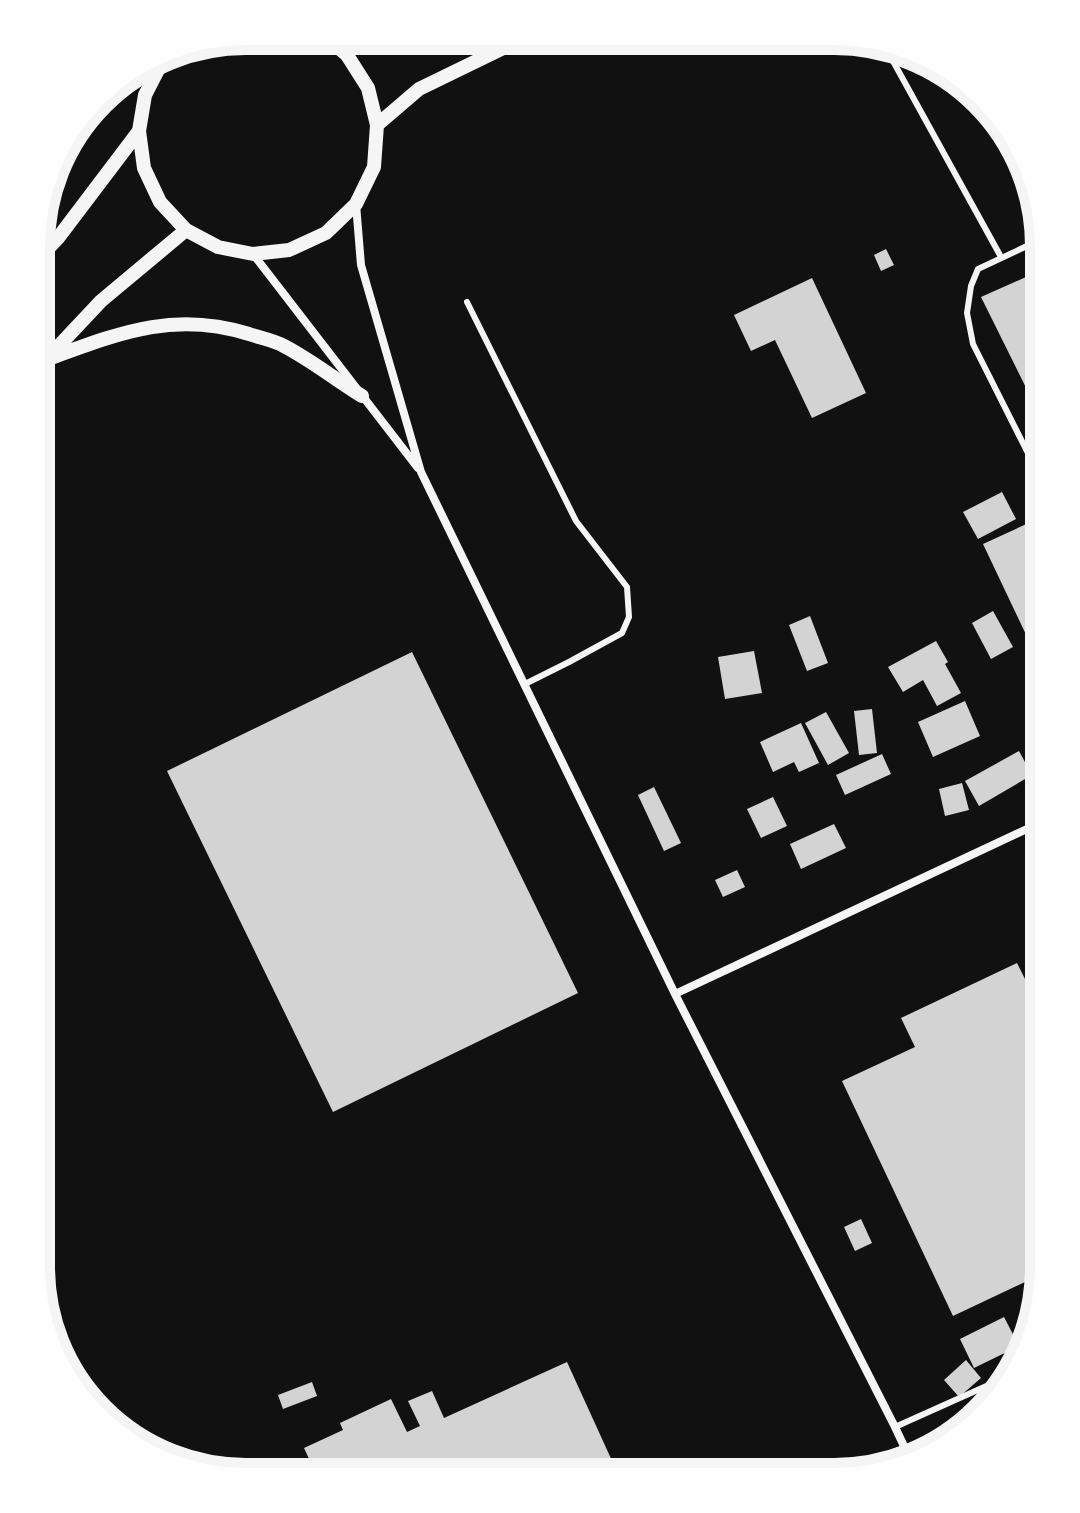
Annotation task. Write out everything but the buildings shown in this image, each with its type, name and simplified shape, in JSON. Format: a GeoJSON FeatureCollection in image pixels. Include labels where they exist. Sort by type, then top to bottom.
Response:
{"type":"FeatureCollection","features":[{"type":"Feature","properties":{"kind":"street"},"geometry":{"type":"LineString","coordinates":[[147,77],[139,131],[144,168],[160,202],[186,230],[218,247],[253,254],[289,250],[326,233],[356,204],[374,167],[377,125],[368,88],[341,50]]}},
{"type":"Feature","properties":{"kind":"street"},"geometry":{"type":"LineString","coordinates":[[377,125],[419,89],[499,50]]}},
{"type":"Feature","properties":{"kind":"street"},"geometry":{"type":"LineString","coordinates":[[145,95],[157,72]]}},
{"type":"Feature","properties":{"kind":"street"},"geometry":{"type":"LineString","coordinates":[[50,246],[139,131]]}},
{"type":"Feature","properties":{"kind":"street"},"geometry":{"type":"LineString","coordinates":[[356,204],[361,265],[421,472],[675,994],[904,1450]]}},
{"type":"Feature","properties":{"kind":"street"},"geometry":{"type":"LineString","coordinates":[[50,355],[101,301],[186,230]]}},
{"type":"Feature","properties":{"kind":"street"},"geometry":{"type":"LineString","coordinates":[[253,254],[421,472]]}},
{"type":"Feature","properties":{"kind":"street"},"geometry":{"type":"LineString","coordinates":[[50,360],[145,327],[193,323],[235,330],[282,345],[362,396]]}},
{"type":"Feature","properties":{"kind":"street"},"geometry":{"type":"LineString","coordinates":[[675,994],[1030,828]]}},
{"type":"Feature","properties":{"kind":"lane"},"geometry":{"type":"LineString","coordinates":[[892,59],[1001,257]]}},
{"type":"Feature","properties":{"kind":"lane"},"geometry":{"type":"LineString","coordinates":[[1030,244],[978,269],[971,286],[967,313],[973,344],[1030,457]]}},
{"type":"Feature","properties":{"kind":"lane"},"geometry":{"type":"LineString","coordinates":[[467,302],[576,521],[627,587],[629,617],[622,633],[525,684]]}},
{"type":"Feature","properties":{"kind":"lane"},"geometry":{"type":"LineString","coordinates":[[895,1427],[989,1386]]}}]}
